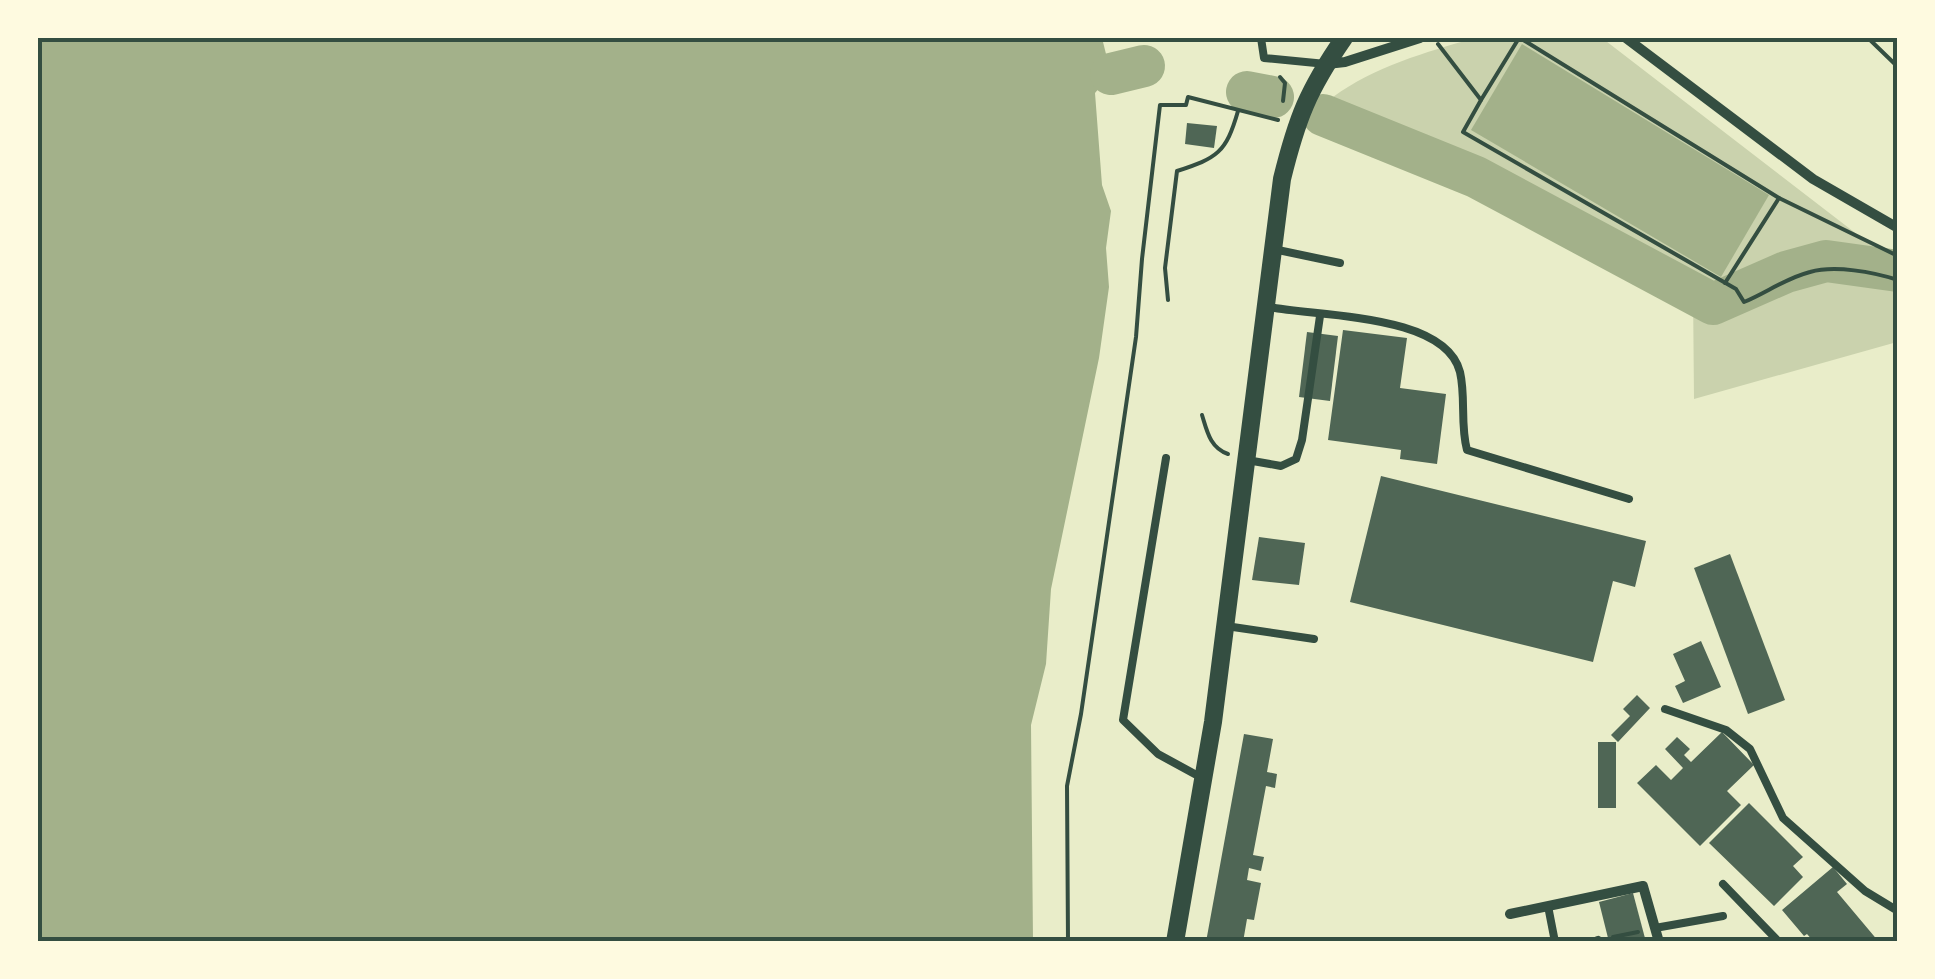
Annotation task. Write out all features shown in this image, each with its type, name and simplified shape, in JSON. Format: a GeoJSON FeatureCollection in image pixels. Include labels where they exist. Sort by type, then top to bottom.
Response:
{"type":"FeatureCollection","features":[{"type":"Feature","properties":{"kind":"street"},"geometry":{"type":"LineString","coordinates":[[1175,942],[1226,626],[1282,179],[1309,91],[1344,38]]}},
{"type":"Feature","properties":{"kind":"street"},"geometry":{"type":"LineString","coordinates":[[1326,64],[1345,62],[1420,38]]}},
{"type":"Feature","properties":{"kind":"street"},"geometry":{"type":"LineString","coordinates":[[1626,38],[1813,179],[1898,228]]}},
{"type":"Feature","properties":{"kind":"street"},"geometry":{"type":"LineString","coordinates":[[1510,914],[1643,886],[1658,942]]}},
{"type":"Feature","properties":{"kind":"lane"},"geometry":{"type":"LineString","coordinates":[[1261,38],[1264,58],[1326,64]]}},
{"type":"Feature","properties":{"kind":"lane"},"geometry":{"type":"LineString","coordinates":[[1274,249],[1340,262]]}},
{"type":"Feature","properties":{"kind":"lane"},"geometry":{"type":"LineString","coordinates":[[1266,307],[1414,329],[1444,346],[1459,368],[1464,400],[1461,429],[1467,450],[1629,499]]}},
{"type":"Feature","properties":{"kind":"lane"},"geometry":{"type":"LineString","coordinates":[[1247,460],[1281,466],[1296,460],[1320,316]]}},
{"type":"Feature","properties":{"kind":"lane"},"geometry":{"type":"LineString","coordinates":[[1166,458],[1123,720],[1158,754],[1202,778]]}},
{"type":"Feature","properties":{"kind":"lane"},"geometry":{"type":"LineString","coordinates":[[1226,626],[1314,639]]}},
{"type":"Feature","properties":{"kind":"lane"},"geometry":{"type":"LineString","coordinates":[[1665,709],[1726,730],[1750,749],[1782,818],[1865,890],[1898,911]]}},
{"type":"Feature","properties":{"kind":"lane"},"geometry":{"type":"LineString","coordinates":[[1723,884],[1779,942]]}},
{"type":"Feature","properties":{"kind":"lane"},"geometry":{"type":"LineString","coordinates":[[1548,906],[1556,942]]}},
{"type":"Feature","properties":{"kind":"lane"},"geometry":{"type":"LineString","coordinates":[[1655,928],[1723,916]]}},
{"type":"Feature","properties":{"kind":"path"},"geometry":{"type":"LineString","coordinates":[[1432,38],[1482,100]]}},
{"type":"Feature","properties":{"kind":"path"},"geometry":{"type":"LineString","coordinates":[[1898,256],[1779,198],[1519,38],[1463,132],[1736,289],[1744,302],[1810,272],[1827,269],[1896,279],[1898,267]]}},
{"type":"Feature","properties":{"kind":"path"},"geometry":{"type":"LineString","coordinates":[[1868,38],[1898,66]]}},
{"type":"Feature","properties":{"kind":"path"},"geometry":{"type":"LineString","coordinates":[[1264,58],[1284,83],[1283,102]]}},
{"type":"Feature","properties":{"kind":"path"},"geometry":{"type":"LineString","coordinates":[[1068,942],[1067,786],[1136,337],[1160,105],[1186,105],[1188,97],[1282,121]]}},
{"type":"Feature","properties":{"kind":"path"},"geometry":{"type":"LineString","coordinates":[[1168,300],[1165,268],[1176,171],[1214,159],[1230,140],[1238,111]]}},
{"type":"Feature","properties":{"kind":"path"},"geometry":{"type":"LineString","coordinates":[[1725,283],[1779,198]]}},
{"type":"Feature","properties":{"kind":"path"},"geometry":{"type":"LineString","coordinates":[[1202,414],[1210,440],[1220,451],[1247,460]]}},
{"type":"Feature","properties":{"kind":"path"},"geometry":{"type":"LineString","coordinates":[[1596,941],[1655,928]]}},
{"type":"Feature","properties":{"kind":"shaded area"},"geometry":{"type":"Polygon","coordinates":[[[38,38],[1102,38],[1111,74],[1095,93],[1102,185],[1111,211],[1106,248],[1109,287],[1099,358],[1051,589],[1046,664],[1031,725],[1033,941],[38,941],[38,38]]]}},
{"type":"Feature","properties":{"kind":"shaded area"},"geometry":{"type":"Polygon","coordinates":[[[1475,38],[1602,38],[1897,265],[1897,342],[1694,399],[1693,289],[1478,173],[1365,122],[1333,97],[1383,69],[1475,38]]]}},
{"type":"Feature","properties":{"kind":"shaded area"},"geometry":{"type":"Polygon","coordinates":[[[1522,44],[1769,195],[1721,277],[1471,130],[1522,44]]]}},
{"type":"Feature","properties":{"kind":"building"},"geometry":{"type":"Polygon","coordinates":[[[1187,123],[1217,126],[1214,148],[1185,144],[1187,123]]]}},
{"type":"Feature","properties":{"kind":"building"},"geometry":{"type":"Polygon","coordinates":[[[1343,330],[1407,338],[1400,388],[1446,394],[1437,464],[1400,459],[1401,450],[1328,440],[1343,330]]]}},
{"type":"Feature","properties":{"kind":"building"},"geometry":{"type":"Polygon","coordinates":[[[1307,332],[1338,336],[1330,401],[1299,397],[1307,332]]]}},
{"type":"Feature","properties":{"kind":"building"},"geometry":{"type":"Polygon","coordinates":[[[1381,476],[1646,541],[1635,587],[1613,581],[1593,662],[1350,602],[1381,476]]]}},
{"type":"Feature","properties":{"kind":"building"},"geometry":{"type":"Polygon","coordinates":[[[1259,537],[1305,543],[1299,585],[1252,580],[1259,537]]]}},
{"type":"Feature","properties":{"kind":"building"},"geometry":{"type":"Polygon","coordinates":[[[1730,554],[1785,700],[1748,714],[1694,568],[1730,554]]]}},
{"type":"Feature","properties":{"kind":"building"},"geometry":{"type":"Polygon","coordinates":[[[1701,641],[1721,687],[1683,703],[1675,686],[1685,681],[1673,654],[1701,641]]]}},
{"type":"Feature","properties":{"kind":"building"},"geometry":{"type":"Polygon","coordinates":[[[1637,695],[1650,708],[1618,742],[1611,735],[1630,716],[1623,709],[1637,695]]]}},
{"type":"Feature","properties":{"kind":"building"},"geometry":{"type":"Polygon","coordinates":[[[1722,732],[1754,765],[1727,791],[1741,805],[1700,846],[1637,783],[1656,765],[1671,780],[1683,768],[1665,749],[1677,737],[1690,749],[1684,755],[1691,762],[1722,732]]]}},
{"type":"Feature","properties":{"kind":"building"},"geometry":{"type":"Polygon","coordinates":[[[1244,734],[1273,739],[1267,772],[1277,774],[1275,788],[1266,786],[1253,855],[1264,857],[1261,871],[1249,868],[1247,880],[1261,883],[1254,920],[1247,919],[1243,942],[1206,942],[1244,734]]]}},
{"type":"Feature","properties":{"kind":"building"},"geometry":{"type":"Polygon","coordinates":[[[1598,742],[1616,742],[1616,808],[1598,808],[1598,742]]]}},
{"type":"Feature","properties":{"kind":"building"},"geometry":{"type":"Polygon","coordinates":[[[1749,803],[1803,857],[1793,866],[1803,877],[1774,906],[1709,843],[1749,803]]]}},
{"type":"Feature","properties":{"kind":"building"},"geometry":{"type":"Polygon","coordinates":[[[1833,867],[1847,884],[1837,892],[1879,942],[1814,942],[1782,910],[1833,867]]]}},
{"type":"Feature","properties":{"kind":"building"},"geometry":{"type":"Polygon","coordinates":[[[1633,893],[1646,942],[1609,942],[1599,902],[1633,893]]]}},
{"type":"Feature","properties":{"kind":"waterway"},"geometry":{"type":"LineString","coordinates":[[1111,74],[1144,66]]}},
{"type":"Feature","properties":{"kind":"waterway"},"geometry":{"type":"LineString","coordinates":[[1247,92],[1273,97]]}},
{"type":"Feature","properties":{"kind":"waterway"},"geometry":{"type":"LineString","coordinates":[[1323,115],[1476,177],[1713,304],[1786,272],[1826,261],[1898,271]]}}]}
